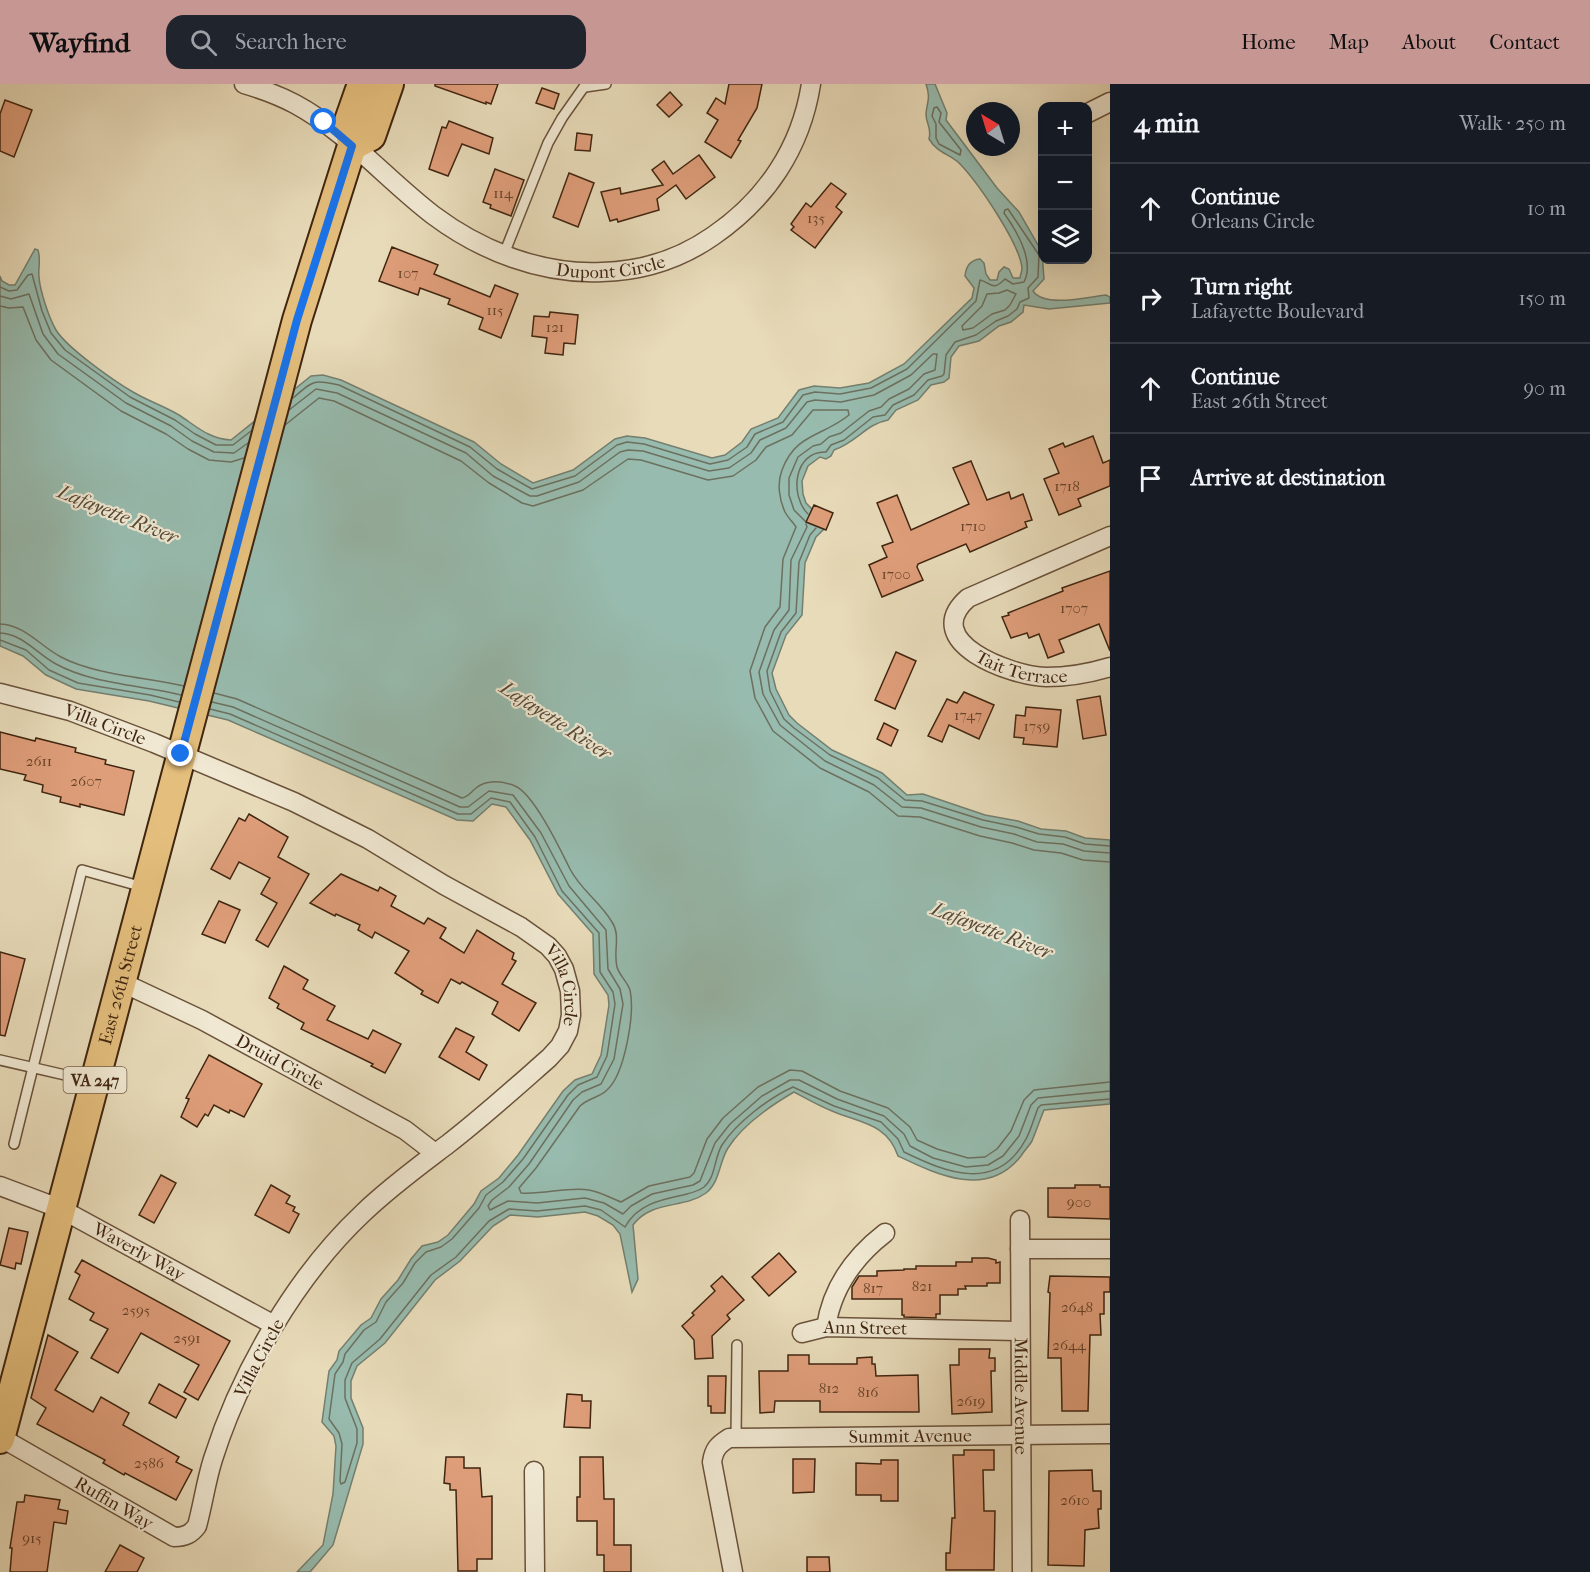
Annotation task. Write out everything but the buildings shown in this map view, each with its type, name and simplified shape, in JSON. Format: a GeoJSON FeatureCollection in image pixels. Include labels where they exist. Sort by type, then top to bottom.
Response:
{"type":"FeatureCollection","features":[{"type":"Feature","properties":{"kind":"main road","name":"VA 247"},"geometry":{"type":"LineString","coordinates":[[352,146],[349,121],[362,84]]}},
{"type":"Feature","properties":{"kind":"main road"},"geometry":{"type":"LineString","coordinates":[[352,146],[371,136],[389,84]]}},
{"type":"Feature","properties":{"kind":"main road","name":"East 26th Street"},"geometry":{"type":"LineString","coordinates":[[0,1438],[297,320],[352,146]]}},
{"type":"Feature","properties":{"kind":"street","name":"Dupont Circle"},"geometry":{"type":"LineString","coordinates":[[244,84],[295,104],[324,122],[433,215],[463,235],[504,254],[542,267],[592,273],[648,267],[705,242],[731,224],[751,205],[777,174],[790,151],[802,120],[811,84]]}},
{"type":"Feature","properties":{"kind":"street"},"geometry":{"type":"LineString","coordinates":[[1092,111],[1110,102]]}},
{"type":"Feature","properties":{"kind":"street","name":"Tait Terrace"},"geometry":{"type":"LineString","coordinates":[[1110,536],[968,598],[961,604],[954,621],[958,639],[965,648],[993,664],[1018,672],[1045,677],[1072,675],[1110,667]]}},
{"type":"Feature","properties":{"kind":"street","name":"Villa Circle"},"geometry":{"type":"LineString","coordinates":[[0,693],[70,711],[181,754],[294,802],[368,839],[444,885],[521,927],[548,946],[564,969],[570,991],[571,1015],[567,1031],[560,1046],[549,1058],[515,1088],[405,1175],[343,1233],[312,1271],[274,1325],[253,1362],[228,1419],[205,1492]]}},
{"type":"Feature","properties":{"kind":"street","name":"Druid Circle"},"geometry":{"type":"LineString","coordinates":[[121,982],[202,1020],[405,1130],[435,1153]]}},
{"type":"Feature","properties":{"kind":"street","name":"Waverly Way"},"geometry":{"type":"LineString","coordinates":[[0,1186],[60,1209],[274,1325]]}},
{"type":"Feature","properties":{"kind":"street","name":"Middle Avenue"},"geometry":{"type":"LineString","coordinates":[[1020,1220],[1022,1572]]}},
{"type":"Feature","properties":{"kind":"street","name":"Ann Street"},"geometry":{"type":"LineString","coordinates":[[885,1233],[865,1248],[852,1264],[835,1293],[829,1309],[826,1328],[1020,1330]]}},
{"type":"Feature","properties":{"kind":"street"},"geometry":{"type":"LineString","coordinates":[[1020,1249],[1110,1250]]}},
{"type":"Feature","properties":{"kind":"street"},"geometry":{"type":"LineString","coordinates":[[802,1333],[826,1328]]}},
{"type":"Feature","properties":{"kind":"street","name":"Summit Avenue"},"geometry":{"type":"LineString","coordinates":[[733,1572],[711,1462],[719,1444],[729,1438],[1110,1434]]}},
{"type":"Feature","properties":{"kind":"street","name":"Ruffin Way"},"geometry":{"type":"LineString","coordinates":[[0,1438],[174,1537],[184,1537],[192,1533],[197,1526],[205,1492]]}},
{"type":"Feature","properties":{"kind":"street"},"geometry":{"type":"LineString","coordinates":[[534,1471],[535,1572]]}},
{"type":"Feature","properties":{"kind":"lane"},"geometry":{"type":"LineString","coordinates":[[504,254],[548,143],[562,118],[586,85],[606,84]]}},
{"type":"Feature","properties":{"kind":"lane"},"geometry":{"type":"LineString","coordinates":[[14,1144],[82,870],[146,888]]}},
{"type":"Feature","properties":{"kind":"lane"},"geometry":{"type":"LineString","coordinates":[[0,1060],[94,1082]]}},
{"type":"Feature","properties":{"kind":"lane"},"geometry":{"type":"LineString","coordinates":[[736,1438],[737,1345]]}},
{"type":"Feature","properties":{"kind":"water","name":"Lafayette River"},"geometry":{"type":"Polygon","coordinates":[[[926,84],[935,84],[947,113],[946,120],[966,147],[966,156],[973,156],[1019,212],[1038,245],[1038,264],[1043,264],[1044,279],[1033,291],[1047,299],[1057,300],[1106,295],[1110,297],[1110,303],[1049,309],[1024,305],[1023,312],[1011,322],[999,326],[979,341],[959,346],[951,357],[949,378],[944,382],[931,385],[918,400],[896,410],[888,420],[874,425],[834,450],[826,459],[820,457],[808,466],[802,481],[803,494],[806,503],[816,513],[824,529],[816,537],[805,563],[802,615],[786,635],[772,673],[776,689],[789,715],[797,723],[832,750],[882,773],[907,795],[923,794],[985,815],[1018,821],[1041,829],[1066,831],[1085,838],[1110,840],[1110,1104],[1044,1110],[1032,1141],[1021,1156],[1008,1169],[993,1177],[978,1180],[946,1176],[898,1156],[893,1145],[880,1130],[822,1107],[794,1092],[749,1123],[734,1139],[725,1154],[717,1178],[706,1193],[688,1201],[658,1208],[640,1217],[633,1225],[638,1279],[632,1292],[620,1234],[613,1225],[598,1216],[585,1212],[538,1217],[510,1215],[493,1226],[460,1261],[435,1280],[385,1343],[357,1366],[351,1381],[351,1398],[363,1428],[363,1444],[333,1545],[310,1572],[297,1572],[323,1545],[333,1494],[336,1446],[334,1436],[322,1422],[329,1371],[337,1360],[339,1351],[361,1325],[371,1318],[381,1299],[398,1280],[422,1246],[438,1242],[448,1235],[474,1204],[481,1191],[499,1178],[563,1091],[575,1080],[592,1074],[601,1055],[609,1005],[608,995],[594,974],[593,934],[558,894],[530,840],[506,807],[492,804],[473,821],[457,820],[228,720],[149,701],[76,689],[46,675],[23,656],[0,646],[0,276],[2,281],[15,285],[35,249],[38,250],[39,277],[48,312],[56,330],[70,346],[125,387],[179,415],[203,431],[223,439],[231,440],[311,376],[323,375],[341,380],[474,442],[501,464],[533,483],[573,470],[615,439],[627,436],[645,438],[712,458],[725,455],[742,442],[751,429],[778,418],[799,390],[814,386],[840,388],[869,383],[904,364],[972,298],[974,288],[965,276],[971,262],[980,259],[984,263],[990,280],[997,280],[999,272],[1004,267],[1009,269],[1013,278],[1020,278],[1022,269],[1020,258],[998,215],[961,165],[936,148],[929,139],[930,132],[926,114],[926,84]]]}},
{"type":"Feature","properties":{"kind":"route"},"geometry":{"type":"LineString","coordinates":[[181,754],[297,320],[352,146],[324,122]]}}]}
